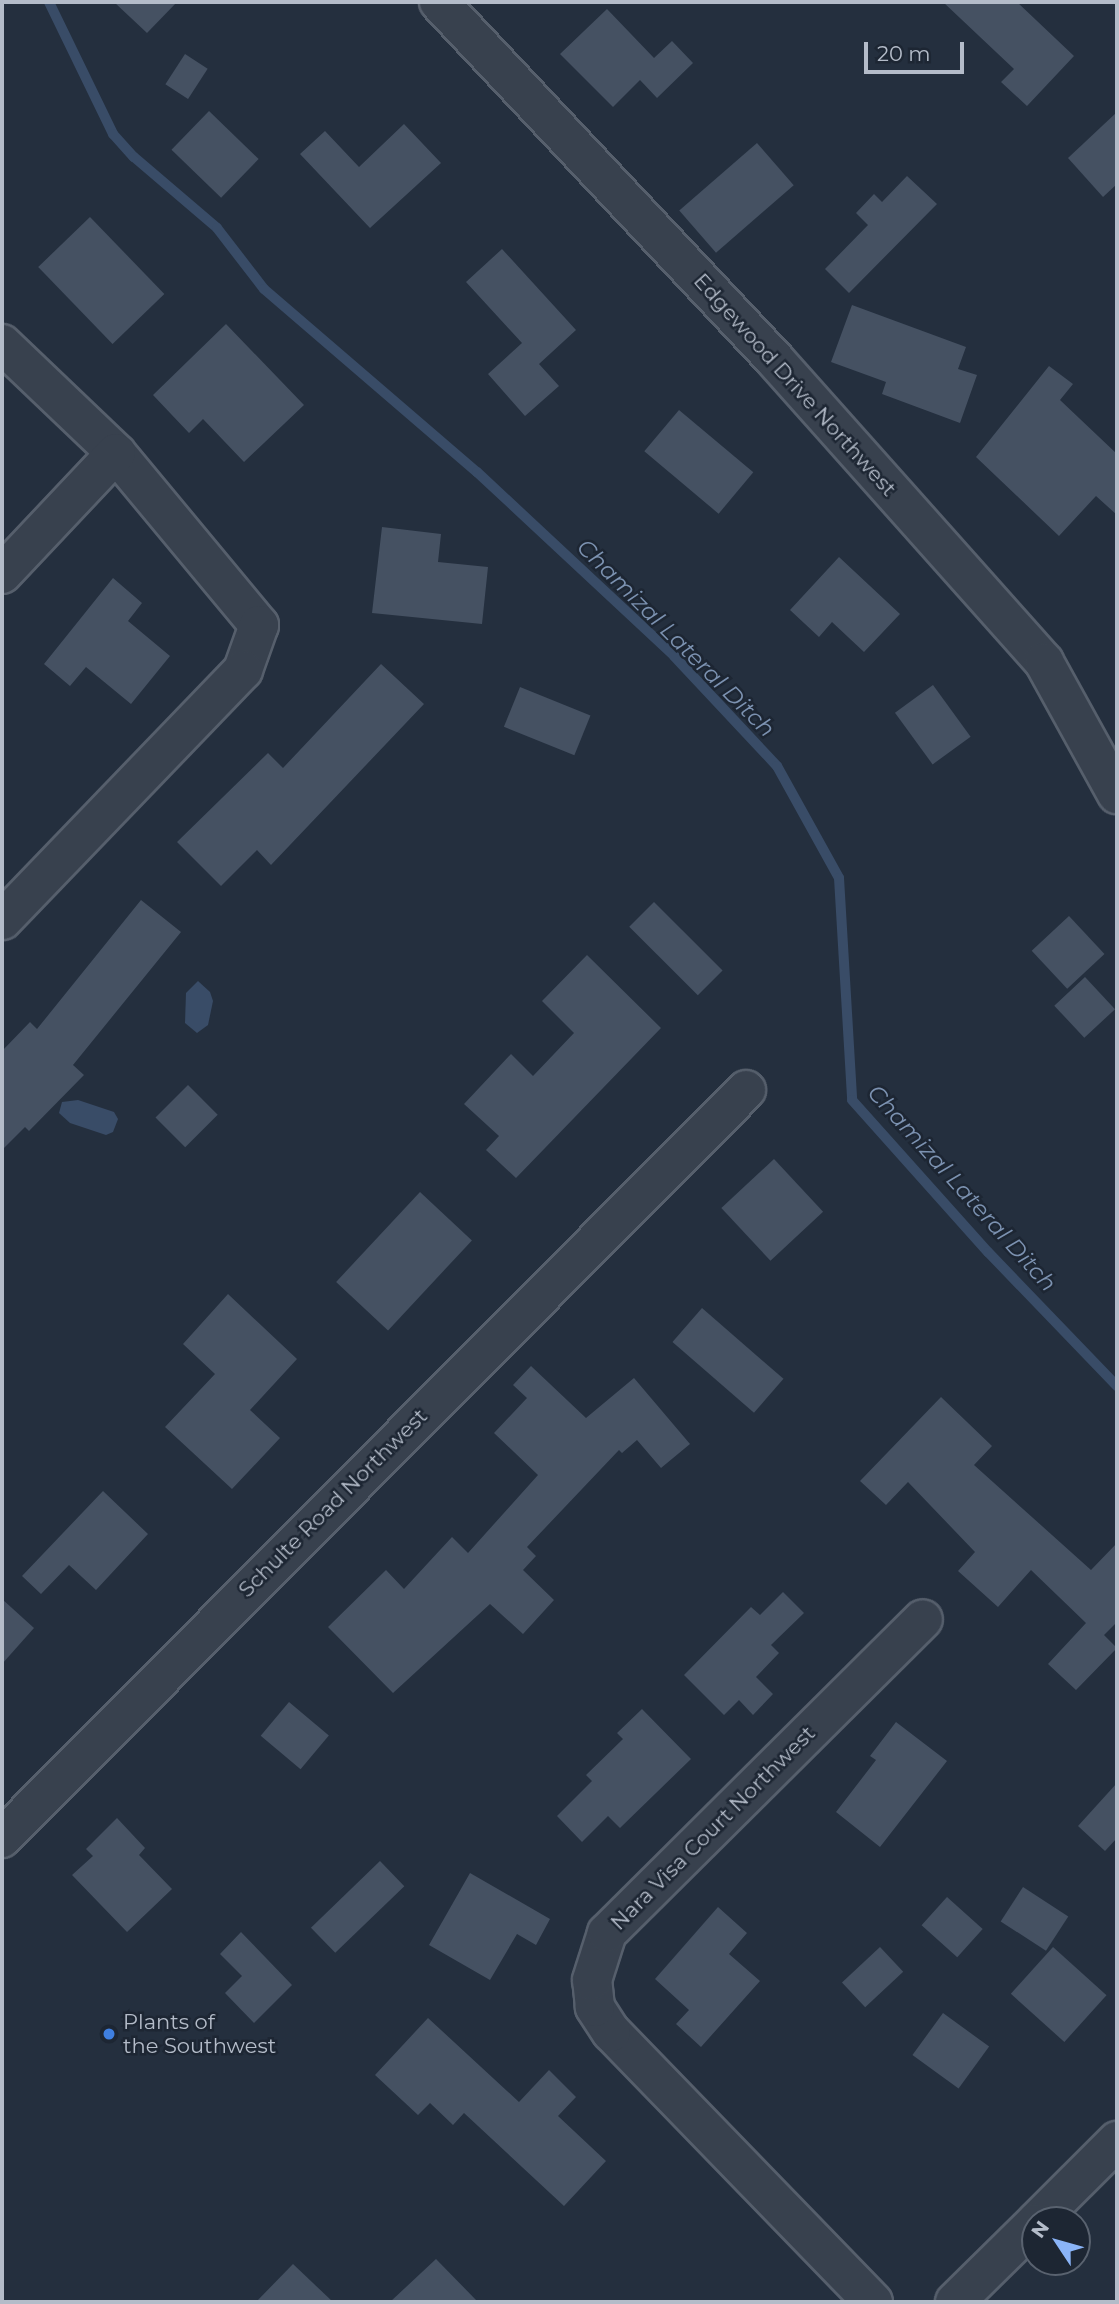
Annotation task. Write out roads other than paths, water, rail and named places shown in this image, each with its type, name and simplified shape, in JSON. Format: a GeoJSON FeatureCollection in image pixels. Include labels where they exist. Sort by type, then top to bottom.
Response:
{"type":"FeatureCollection","features":[{"type":"Feature","properties":{"kind":"street","name":"Edgewood Drive Northwest"},"geometry":{"type":"LineString","coordinates":[[439,2],[776,361],[1044,662],[1117,794]]}},
{"type":"Feature","properties":{"kind":"street"},"geometry":{"type":"LineString","coordinates":[[2,344],[116,453],[259,625],[243,670],[2,920]]}},
{"type":"Feature","properties":{"kind":"street"},"geometry":{"type":"LineString","coordinates":[[2,574],[116,453]]}},
{"type":"Feature","properties":{"kind":"street","name":"Schulte Road Northwest"},"geometry":{"type":"LineString","coordinates":[[2,1838],[665,1168],[746,1090]]}},
{"type":"Feature","properties":{"kind":"street","name":"Nara Visa Court Northwest"},"geometry":{"type":"LineString","coordinates":[[873,2302],[611,2032],[595,2007],[592,1980],[607,1933],[923,1619]]}},
{"type":"Feature","properties":{"kind":"street"},"geometry":{"type":"LineString","coordinates":[[1051,2206],[1117,2141]]}},
{"type":"Feature","properties":{"kind":"street"},"geometry":{"type":"LineString","coordinates":[[955,2302],[1021,2236]]}},
{"type":"Feature","properties":{"kind":"water"},"geometry":{"type":"Polygon","coordinates":[[[198,981],[210,992],[213,1001],[208,1025],[197,1033],[185,1023],[186,993],[198,981]]]}},
{"type":"Feature","properties":{"kind":"water"},"geometry":{"type":"Polygon","coordinates":[[[78,1100],[114,1112],[118,1119],[113,1132],[106,1135],[70,1123],[59,1113],[62,1102],[78,1100]]]}},
{"type":"Feature","properties":{"kind":"waterway","name":"Chamizal Lateral Ditch"},"geometry":{"type":"LineString","coordinates":[[49,2],[113,134],[134,157],[217,228],[264,289],[477,472],[674,656],[777,766],[839,878],[852,1100],[988,1252],[1117,1386]]}},
{"type":"Feature","properties":{"kind":"place","name":"Plants of the Southwest"},"geometry":{"type":"Point","coordinates":[109,2034]}}]}
